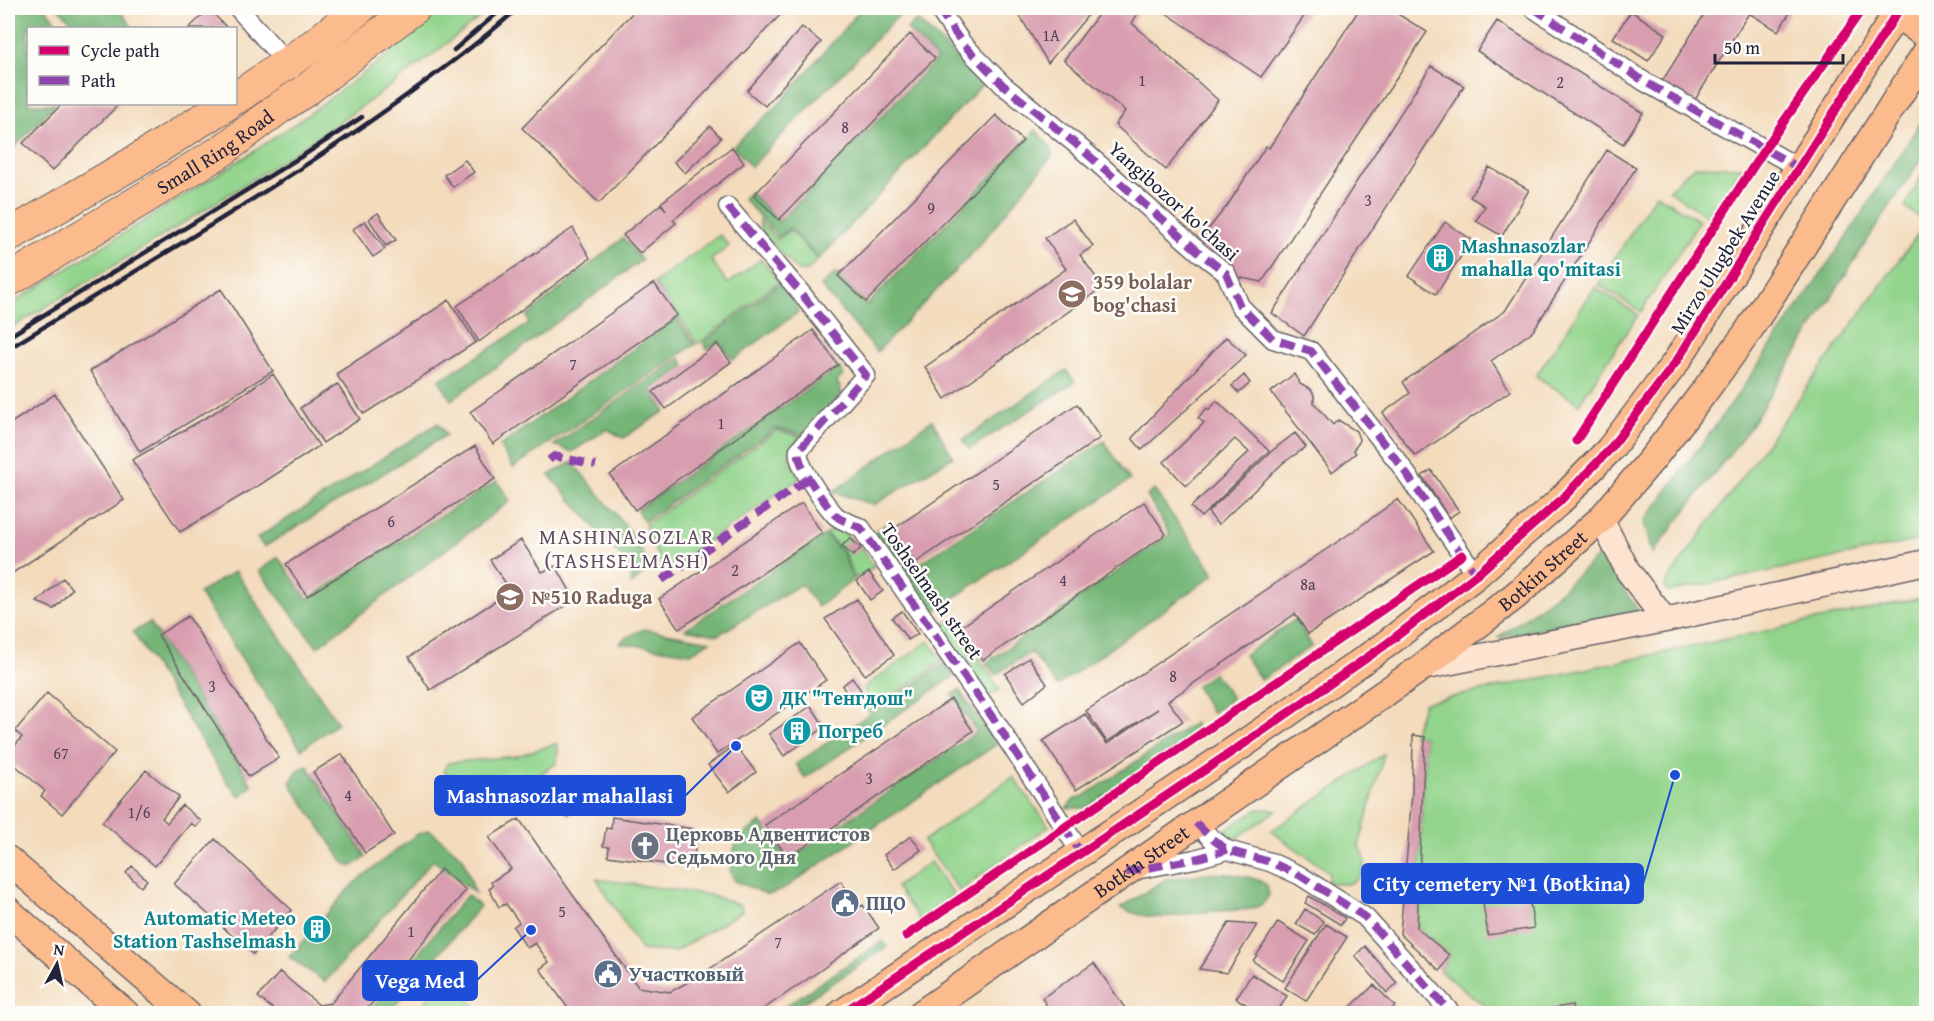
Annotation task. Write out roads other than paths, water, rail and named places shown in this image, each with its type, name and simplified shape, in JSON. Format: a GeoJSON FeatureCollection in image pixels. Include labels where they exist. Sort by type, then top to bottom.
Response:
{"type":"FeatureCollection","features":[{"type":"Feature","properties":{"kind":"highway","name":"Small Ring Road"},"geometry":{"type":"LineString","coordinates":[[237,97],[288,64],[360,8]]}},
{"type":"Feature","properties":{"kind":"highway","name":"Small Ring Road"},"geometry":{"type":"LineString","coordinates":[[8,281],[223,150],[414,8]]}},
{"type":"Feature","properties":{"kind":"highway","name":"Small Ring Road"},"geometry":{"type":"LineString","coordinates":[[8,236],[133,163],[225,105]]}},
{"type":"Feature","properties":{"kind":"main road","name":"Mirzo Ulugbek Avenue"},"geometry":{"type":"LineString","coordinates":[[1560,501],[1610,449],[1676,362],[1799,168],[1894,10]]}},
{"type":"Feature","properties":{"kind":"main road"},"geometry":{"type":"LineString","coordinates":[[1894,10],[1926,35]]}},
{"type":"Feature","properties":{"kind":"main road"},"geometry":{"type":"LineString","coordinates":[[1594,525],[1690,411],[1747,333],[1926,53]]}},
{"type":"Feature","properties":{"kind":"main road","name":"Botkin Street"},"geometry":{"type":"LineString","coordinates":[[841,1014],[1248,741],[1346,672],[1476,575],[1560,501],[1594,525],[1516,595],[1421,668],[928,1009]]}},
{"type":"Feature","properties":{"kind":"main road"},"geometry":{"type":"LineString","coordinates":[[8,860],[187,1014]]}},
{"type":"Feature","properties":{"kind":"main road"},"geometry":{"type":"LineString","coordinates":[[8,911],[126,1014]]}},
{"type":"Feature","properties":{"kind":"main road"},"geometry":{"type":"LineString","coordinates":[[909,968],[928,1009]]}},
{"type":"Feature","properties":{"kind":"street"},"geometry":{"type":"LineString","coordinates":[[238,8],[309,88]]}},
{"type":"Feature","properties":{"kind":"street","name":"Yangibozor ko'chasi"},"geometry":{"type":"LineString","coordinates":[[938,8],[962,43],[1003,85],[1077,145],[1226,273],[1240,306],[1273,339],[1311,351],[1400,463],[1476,575]]}},
{"type":"Feature","properties":{"kind":"street"},"geometry":{"type":"LineString","coordinates":[[1533,8],[1645,82],[1799,168]]}},
{"type":"Feature","properties":{"kind":"street","name":"Toshselmash street"},"geometry":{"type":"LineString","coordinates":[[728,207],[801,293],[866,375],[800,450],[798,454],[801,467],[836,516],[861,528],[995,721],[1081,853]]}},
{"type":"Feature","properties":{"kind":"street","name":"Botkin Street"},"geometry":{"type":"LineString","coordinates":[[1594,525],[1665,620]]}},
{"type":"Feature","properties":{"kind":"street","name":"Botkin Street"},"geometry":{"type":"LineString","coordinates":[[1421,668],[1665,620],[1926,562]]}},
{"type":"Feature","properties":{"kind":"street"},"geometry":{"type":"LineString","coordinates":[[1196,824],[1227,850],[1270,862],[1299,875],[1365,917],[1452,1014]]}},
{"type":"Feature","properties":{"kind":"street"},"geometry":{"type":"LineString","coordinates":[[1126,872],[1195,859],[1227,850]]}},
{"type":"Feature","properties":{"kind":"railway"},"geometry":{"type":"LineString","coordinates":[[454,50],[503,8]]}},
{"type":"Feature","properties":{"kind":"railway"},"geometry":{"type":"LineString","coordinates":[[8,349],[310,162],[435,74],[518,8]]}},
{"type":"Feature","properties":{"kind":"railway"},"geometry":{"type":"LineString","coordinates":[[8,337],[362,117]]}},
{"type":"Feature","properties":{"kind":"place","name":"Mashnasozlar mahalla qo'mitasi"},"geometry":{"type":"Point","coordinates":[1440,258]}},
{"type":"Feature","properties":{"kind":"place","name":"359 bolalar bog'chasi"},"geometry":{"type":"Point","coordinates":[1072,294]}},
{"type":"Feature","properties":{"kind":"place","name":"№510 Raduga"},"geometry":{"type":"Point","coordinates":[510,597]}},
{"type":"Feature","properties":{"kind":"place","name":"ДК \"Тенгдош\""},"geometry":{"type":"Point","coordinates":[759,698]}},
{"type":"Feature","properties":{"kind":"place","name":"Погреб"},"geometry":{"type":"Point","coordinates":[797,731]}},
{"type":"Feature","properties":{"kind":"place","name":"Mashnasozlar mahallasi"},"geometry":{"type":"Point","coordinates":[736,746]}},
{"type":"Feature","properties":{"kind":"place","name":"City cemetery №1 (Botkina)"},"geometry":{"type":"Point","coordinates":[1675,775]}},
{"type":"Feature","properties":{"kind":"place","name":"Церковь Адвентистов Седьмого Дня"},"geometry":{"type":"Point","coordinates":[645,846]}},
{"type":"Feature","properties":{"kind":"place","name":"ПЦО"},"geometry":{"type":"Point","coordinates":[845,903]}},
{"type":"Feature","properties":{"kind":"place","name":"Automatic Meteo Station Tashselmash"},"geometry":{"type":"Point","coordinates":[317,929]}},
{"type":"Feature","properties":{"kind":"place","name":"Vega Med"},"geometry":{"type":"Point","coordinates":[531,930]}},
{"type":"Feature","properties":{"kind":"place","name":"Участковый"},"geometry":{"type":"Point","coordinates":[608,974]}},
{"type":"Feature","properties":{"kind":"district","name":"MASHINASOZLAR (TASHSELMASH)"},"geometry":{"type":"Point","coordinates":[627,549]}}]}
